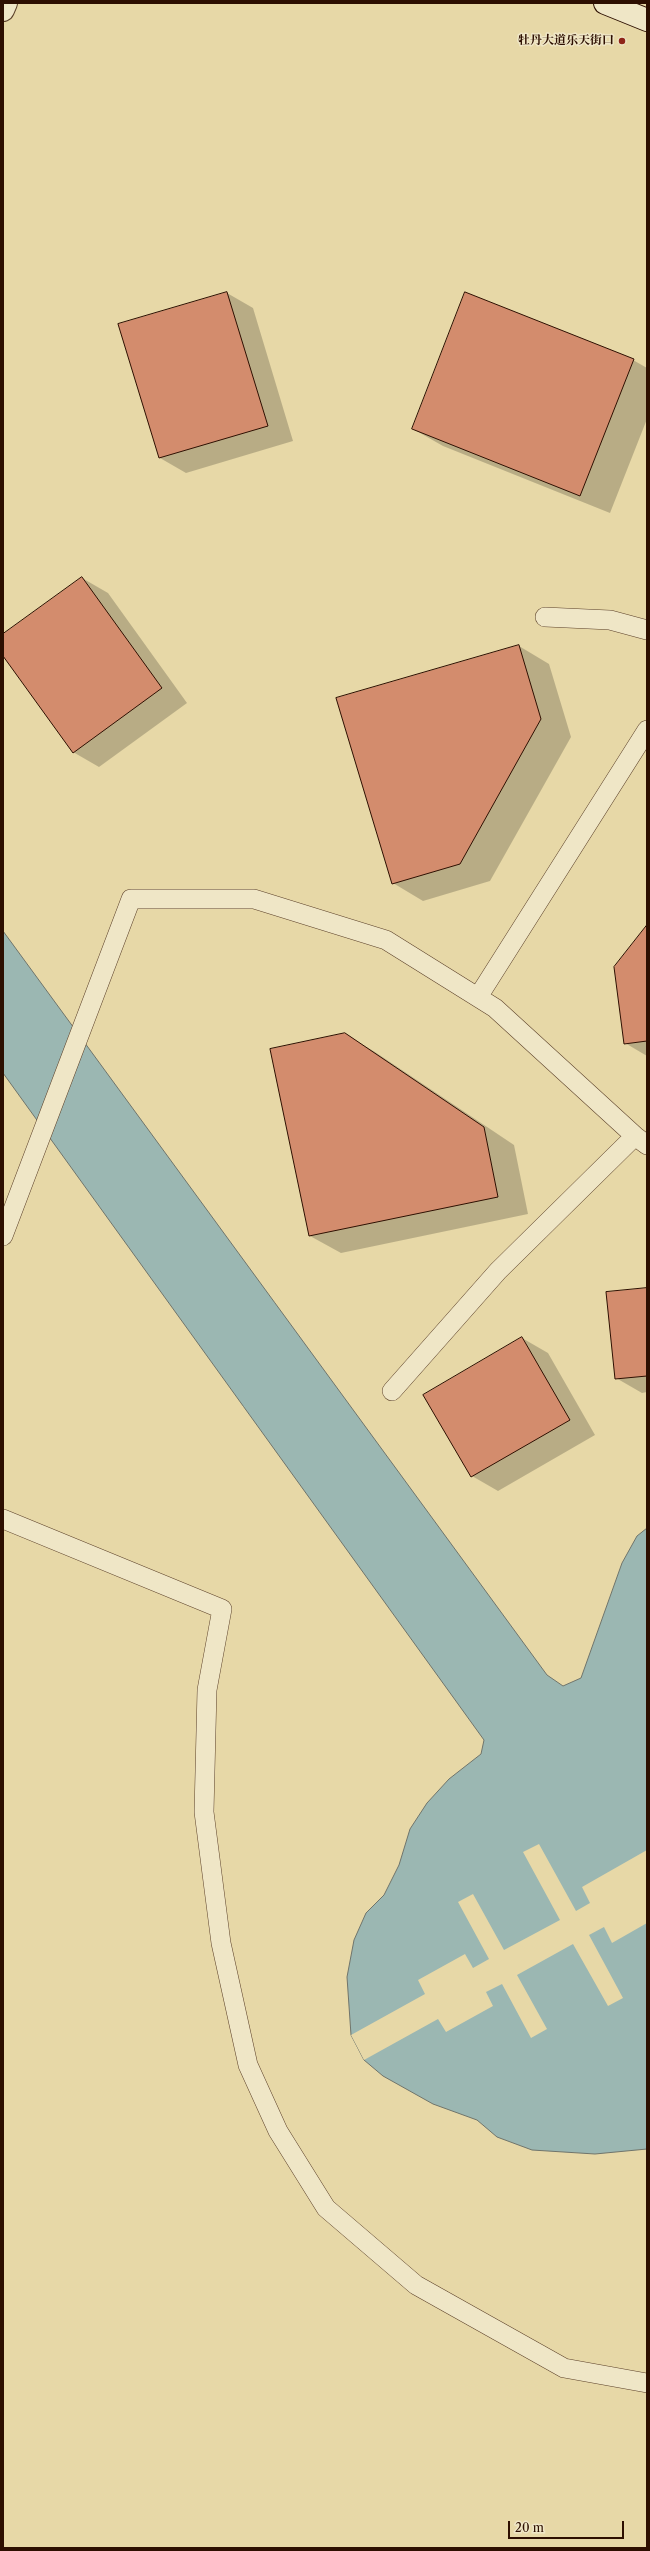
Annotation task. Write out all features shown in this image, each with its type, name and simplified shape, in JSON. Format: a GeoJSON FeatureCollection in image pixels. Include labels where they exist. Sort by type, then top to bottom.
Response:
{"type":"FeatureCollection","features":[{"type":"Feature","properties":{"kind":"main road"},"geometry":{"type":"LineString","coordinates":[[3,10],[6,3]]}},
{"type":"Feature","properties":{"kind":"main road"},"geometry":{"type":"LineString","coordinates":[[605,3],[647,20]]}},
{"type":"Feature","properties":{"kind":"lane"},"geometry":{"type":"LineString","coordinates":[[545,617],[610,620],[647,630]]}},
{"type":"Feature","properties":{"kind":"lane"},"geometry":{"type":"LineString","coordinates":[[478,997],[647,730]]}},
{"type":"Feature","properties":{"kind":"lane"},"geometry":{"type":"LineString","coordinates":[[3,1236],[132,899],[254,899],[386,940],[495,1008],[641,1140],[498,1272],[392,1391]]}},
{"type":"Feature","properties":{"kind":"lane"},"geometry":{"type":"LineString","coordinates":[[3,1519],[222,1609],[207,1690],[204,1812],[221,1943],[248,2065],[278,2131],[326,2208],[416,2286],[564,2368],[647,2383]]}},
{"type":"Feature","properties":{"kind":"water"},"geometry":{"type":"Polygon","coordinates":[[[3,931],[547,1675],[563,1686],[581,1678],[622,1563],[637,1536],[647,1528],[647,2149],[595,2154],[532,2150],[497,2137],[477,2120],[433,2104],[383,2076],[364,2060],[351,2035],[347,1977],[354,1940],[366,1913],[384,1895],[399,1865],[410,1829],[427,1803],[449,1779],[481,1754],[484,1740],[3,1073],[3,931]]]}},
{"type":"Feature","properties":{"kind":"pier"},"geometry":{"type":"Polygon","coordinates":[[[539,1844],[576,1911],[590,1903],[582,1887],[647,1850],[647,1923],[612,1943],[604,1927],[589,1935],[623,1998],[608,2006],[573,1944],[517,1975],[547,2029],[531,2038],[502,1984],[486,1992],[493,2006],[446,2032],[438,2019],[364,2060],[351,2035],[425,1994],[418,1980],[465,1954],[473,1968],[489,1959],[458,1902],[473,1894],[504,1950],[560,1920],[523,1852],[539,1844]]]}},
{"type":"Feature","properties":{"kind":"building"},"geometry":{"type":"Polygon","coordinates":[[[227,292],[268,426],[159,458],[118,324],[227,292]]]}},
{"type":"Feature","properties":{"kind":"building"},"geometry":{"type":"Polygon","coordinates":[[[465,292],[634,359],[580,496],[412,429],[465,292]]]}},
{"type":"Feature","properties":{"kind":"building"},"geometry":{"type":"Polygon","coordinates":[[[82,577],[162,688],[73,753],[3,656],[3,634],[82,577]]]}},
{"type":"Feature","properties":{"kind":"building"},"geometry":{"type":"Polygon","coordinates":[[[519,645],[541,719],[460,864],[392,884],[336,698],[519,645]]]}},
{"type":"Feature","properties":{"kind":"building"},"geometry":{"type":"Polygon","coordinates":[[[647,925],[647,1041],[624,1044],[614,967],[647,925]]]}},
{"type":"Feature","properties":{"kind":"building"},"geometry":{"type":"Polygon","coordinates":[[[345,1033],[484,1127],[498,1197],[309,1236],[270,1049],[345,1033]]]}},
{"type":"Feature","properties":{"kind":"building"},"geometry":{"type":"Polygon","coordinates":[[[647,1288],[647,1376],[615,1379],[606,1292],[647,1288]]]}},
{"type":"Feature","properties":{"kind":"building"},"geometry":{"type":"Polygon","coordinates":[[[522,1337],[570,1420],[471,1477],[423,1395],[522,1337]]]}},
{"type":"Feature","properties":{"kind":"place","name":"牡丹大道乐天街口"},"geometry":{"type":"Point","coordinates":[622,41]}}]}
